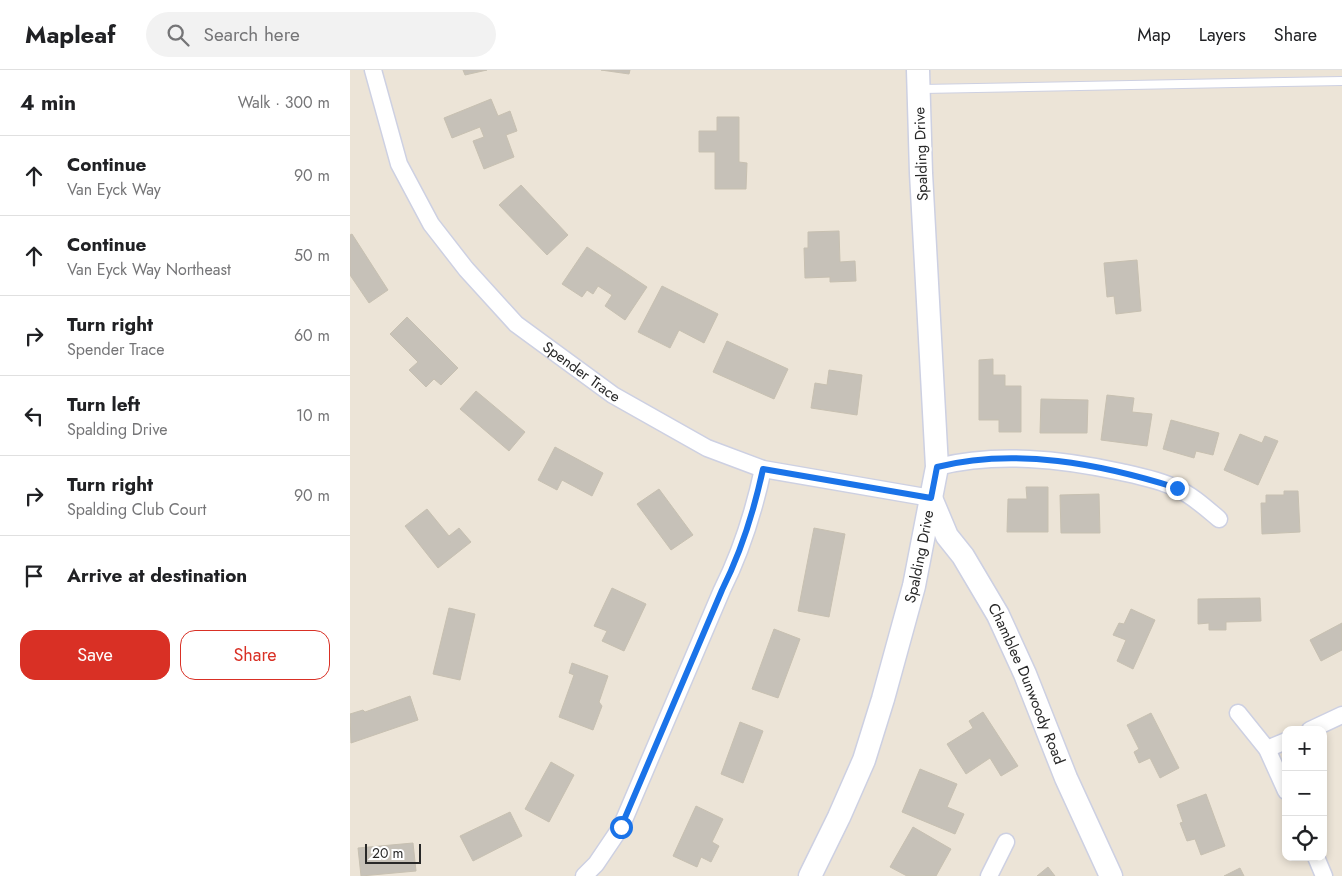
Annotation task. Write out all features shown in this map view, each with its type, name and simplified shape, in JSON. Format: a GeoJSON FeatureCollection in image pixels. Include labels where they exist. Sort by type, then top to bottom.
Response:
{"type":"FeatureCollection","features":[{"type":"Feature","properties":{"kind":"street","name":"Spender Trace"},"geometry":{"type":"LineString","coordinates":[[373,70],[399,164],[431,224],[466,269],[516,324],[613,395],[708,448],[763,469],[931,498]]}},
{"type":"Feature","properties":{"kind":"street","name":"Spalding Drive"},"geometry":{"type":"LineString","coordinates":[[810,876],[864,760],[883,700],[914,586],[937,467],[918,79]]}},
{"type":"Feature","properties":{"kind":"street"},"geometry":{"type":"LineString","coordinates":[[937,467],[980,460],[1028,459],[1066,462],[1100,468],[1140,476],[1177,488],[1199,502],[1219,519]]}},
{"type":"Feature","properties":{"kind":"street"},"geometry":{"type":"LineString","coordinates":[[584,876],[596,864],[621,827],[733,568],[755,506],[763,469]]}},
{"type":"Feature","properties":{"kind":"street","name":"Chamblee Dunwoody Road"},"geometry":{"type":"LineString","coordinates":[[931,498],[947,536],[963,556],[998,615],[1025,674],[1066,778],[1111,876]]}},
{"type":"Feature","properties":{"kind":"street"},"geometry":{"type":"LineString","coordinates":[[1238,713],[1267,749],[1282,782]]}},
{"type":"Feature","properties":{"kind":"street"},"geometry":{"type":"LineString","coordinates":[[1319,726],[1342,715]]}},
{"type":"Feature","properties":{"kind":"street"},"geometry":{"type":"LineString","coordinates":[[1267,749],[1282,743]]}},
{"type":"Feature","properties":{"kind":"street"},"geometry":{"type":"LineString","coordinates":[[989,876],[1006,842]]}},
{"type":"Feature","properties":{"kind":"street"},"geometry":{"type":"LineString","coordinates":[[1318,861],[1324,876]]}},
{"type":"Feature","properties":{"kind":"lane"},"geometry":{"type":"LineString","coordinates":[[918,79],[1342,81]]}},
{"type":"Feature","properties":{"kind":"building"},"geometry":{"type":"Polygon","coordinates":[[[463,70],[487,70],[465,75],[463,70]]]}},
{"type":"Feature","properties":{"kind":"building"},"geometry":{"type":"Polygon","coordinates":[[[601,70],[630,70],[629,74],[601,70]]]}},
{"type":"Feature","properties":{"kind":"building"},"geometry":{"type":"Polygon","coordinates":[[[491,99],[498,116],[510,111],[517,131],[506,135],[514,157],[484,169],[473,141],[484,137],[480,127],[452,138],[444,118],[491,99]]]}},
{"type":"Feature","properties":{"kind":"building"},"geometry":{"type":"Polygon","coordinates":[[[717,117],[739,117],[739,162],[747,163],[746,189],[715,189],[715,152],[699,152],[699,131],[717,131],[717,117]]]}},
{"type":"Feature","properties":{"kind":"building"},"geometry":{"type":"Polygon","coordinates":[[[521,185],[568,235],[547,255],[499,205],[521,185]]]}},
{"type":"Feature","properties":{"kind":"building"},"geometry":{"type":"Polygon","coordinates":[[[839,231],[840,262],[855,261],[856,281],[830,282],[830,277],[805,278],[804,248],[808,248],[808,232],[839,231]]]}},
{"type":"Feature","properties":{"kind":"building"},"geometry":{"type":"Polygon","coordinates":[[[352,234],[388,290],[369,303],[350,275],[350,235],[352,234]]]}},
{"type":"Feature","properties":{"kind":"building"},"geometry":{"type":"Polygon","coordinates":[[[587,247],[647,287],[625,320],[605,306],[612,295],[598,286],[593,294],[587,290],[582,297],[562,284],[587,247]]]}},
{"type":"Feature","properties":{"kind":"building"},"geometry":{"type":"Polygon","coordinates":[[[1137,260],[1141,311],[1116,314],[1114,296],[1107,297],[1104,263],[1137,260]]]}},
{"type":"Feature","properties":{"kind":"building"},"geometry":{"type":"Polygon","coordinates":[[[662,286],[718,314],[704,343],[679,330],[670,348],[638,332],[662,286]]]}},
{"type":"Feature","properties":{"kind":"building"},"geometry":{"type":"Polygon","coordinates":[[[407,317],[458,368],[441,385],[434,379],[426,387],[409,370],[418,362],[390,334],[407,317]]]}},
{"type":"Feature","properties":{"kind":"building"},"geometry":{"type":"Polygon","coordinates":[[[727,341],[788,369],[774,399],[713,372],[727,341]]]}},
{"type":"Feature","properties":{"kind":"building"},"geometry":{"type":"Polygon","coordinates":[[[993,359],[993,375],[1005,375],[1005,386],[1021,386],[1021,432],[999,432],[999,420],[979,420],[979,360],[993,359]]]}},
{"type":"Feature","properties":{"kind":"building"},"geometry":{"type":"Polygon","coordinates":[[[829,370],[862,375],[857,415],[811,408],[815,383],[827,385],[829,370]]]}},
{"type":"Feature","properties":{"kind":"building"},"geometry":{"type":"Polygon","coordinates":[[[476,391],[525,432],[509,451],[460,409],[476,391]]]}},
{"type":"Feature","properties":{"kind":"building"},"geometry":{"type":"Polygon","coordinates":[[[1107,395],[1134,398],[1132,412],[1152,414],[1147,446],[1101,440],[1107,395]]]}},
{"type":"Feature","properties":{"kind":"building"},"geometry":{"type":"Polygon","coordinates":[[[1041,399],[1088,400],[1087,433],[1040,433],[1041,399]]]}},
{"type":"Feature","properties":{"kind":"building"},"geometry":{"type":"Polygon","coordinates":[[[1171,420],[1219,433],[1213,455],[1196,451],[1194,458],[1163,449],[1171,420]]]}},
{"type":"Feature","properties":{"kind":"building"},"geometry":{"type":"Polygon","coordinates":[[[1240,434],[1262,443],[1265,436],[1278,441],[1258,485],[1224,470],[1240,434]]]}},
{"type":"Feature","properties":{"kind":"building"},"geometry":{"type":"Polygon","coordinates":[[[555,447],[603,473],[592,496],[562,480],[557,490],[538,480],[555,447]]]}},
{"type":"Feature","properties":{"kind":"building"},"geometry":{"type":"Polygon","coordinates":[[[1026,487],[1048,487],[1048,532],[1007,532],[1008,499],[1027,499],[1026,487]]]}},
{"type":"Feature","properties":{"kind":"building"},"geometry":{"type":"Polygon","coordinates":[[[659,489],[693,535],[671,550],[637,504],[659,489]]]}},
{"type":"Feature","properties":{"kind":"building"},"geometry":{"type":"Polygon","coordinates":[[[1284,491],[1298,491],[1300,532],[1262,534],[1261,503],[1266,503],[1266,495],[1284,495],[1284,491]]]}},
{"type":"Feature","properties":{"kind":"building"},"geometry":{"type":"Polygon","coordinates":[[[1099,494],[1100,533],[1061,533],[1060,495],[1099,494]]]}},
{"type":"Feature","properties":{"kind":"building"},"geometry":{"type":"Polygon","coordinates":[[[427,509],[449,536],[459,528],[471,542],[438,568],[405,526],[427,509]]]}},
{"type":"Feature","properties":{"kind":"building"},"geometry":{"type":"Polygon","coordinates":[[[814,528],[845,534],[829,617],[798,611],[814,528]]]}},
{"type":"Feature","properties":{"kind":"building"},"geometry":{"type":"Polygon","coordinates":[[[612,588],[646,604],[624,651],[602,641],[607,631],[594,626],[612,588]]]}},
{"type":"Feature","properties":{"kind":"building"},"geometry":{"type":"Polygon","coordinates":[[[1260,598],[1261,621],[1226,622],[1226,630],[1209,630],[1209,623],[1198,624],[1198,599],[1260,598]]]}},
{"type":"Feature","properties":{"kind":"building"},"geometry":{"type":"Polygon","coordinates":[[[449,608],[475,614],[460,680],[433,674],[449,608]]]}},
{"type":"Feature","properties":{"kind":"building"},"geometry":{"type":"Polygon","coordinates":[[[1131,609],[1155,620],[1133,669],[1117,661],[1126,640],[1113,635],[1119,623],[1124,624],[1131,609]]]}},
{"type":"Feature","properties":{"kind":"building"},"geometry":{"type":"Polygon","coordinates":[[[1342,623],[1342,650],[1321,661],[1310,640],[1342,623]]]}},
{"type":"Feature","properties":{"kind":"building"},"geometry":{"type":"Polygon","coordinates":[[[774,629],[800,639],[778,698],[752,689],[774,629]]]}},
{"type":"Feature","properties":{"kind":"building"},"geometry":{"type":"Polygon","coordinates":[[[572,663],[608,676],[599,702],[602,706],[593,730],[559,717],[574,675],[569,673],[572,663]]]}},
{"type":"Feature","properties":{"kind":"building"},"geometry":{"type":"Polygon","coordinates":[[[410,696],[418,720],[351,743],[350,714],[363,710],[365,712],[410,696]]]}},
{"type":"Feature","properties":{"kind":"building"},"geometry":{"type":"Polygon","coordinates":[[[983,712],[1018,766],[1001,776],[990,758],[966,774],[947,744],[973,728],[969,721],[983,712]]]}},
{"type":"Feature","properties":{"kind":"building"},"geometry":{"type":"Polygon","coordinates":[[[1151,713],[1179,768],[1160,778],[1150,758],[1139,763],[1134,752],[1139,749],[1127,725],[1151,713]]]}},
{"type":"Feature","properties":{"kind":"building"},"geometry":{"type":"Polygon","coordinates":[[[740,722],[763,731],[743,783],[721,774],[740,722]]]}},
{"type":"Feature","properties":{"kind":"building"},"geometry":{"type":"Polygon","coordinates":[[[551,762],[574,775],[549,822],[525,809],[551,762]]]}},
{"type":"Feature","properties":{"kind":"building"},"geometry":{"type":"Polygon","coordinates":[[[920,769],[957,784],[947,807],[964,814],[955,834],[902,812],[920,769]]]}},
{"type":"Feature","properties":{"kind":"building"},"geometry":{"type":"Polygon","coordinates":[[[1206,794],[1225,846],[1201,855],[1195,839],[1187,841],[1180,823],[1183,822],[1177,805],[1206,794]]]}},
{"type":"Feature","properties":{"kind":"building"},"geometry":{"type":"Polygon","coordinates":[[[696,806],[723,819],[712,842],[719,846],[711,862],[701,857],[697,867],[673,856],[696,806]]]}},
{"type":"Feature","properties":{"kind":"building"},"geometry":{"type":"Polygon","coordinates":[[[510,812],[522,836],[473,861],[460,836],[510,812]]]}},
{"type":"Feature","properties":{"kind":"building"},"geometry":{"type":"Polygon","coordinates":[[[913,827],[951,849],[936,876],[907,876],[890,867],[913,827]]]}},
{"type":"Feature","properties":{"kind":"building"},"geometry":{"type":"Polygon","coordinates":[[[413,843],[416,871],[361,876],[358,848],[413,843]]]}},
{"type":"Feature","properties":{"kind":"building"},"geometry":{"type":"Polygon","coordinates":[[[1048,867],[1055,876],[1037,876],[1048,867]]]}},
{"type":"Feature","properties":{"kind":"building"},"geometry":{"type":"Polygon","coordinates":[[[1240,868],[1244,876],[1224,876],[1240,868]]]}},
{"type":"Feature","properties":{"kind":"route"},"geometry":{"type":"LineString","coordinates":[[621,827],[733,568],[755,506],[763,469],[931,498],[937,467],[980,460],[1028,459],[1066,462],[1100,468],[1140,476],[1177,488]]}}]}
